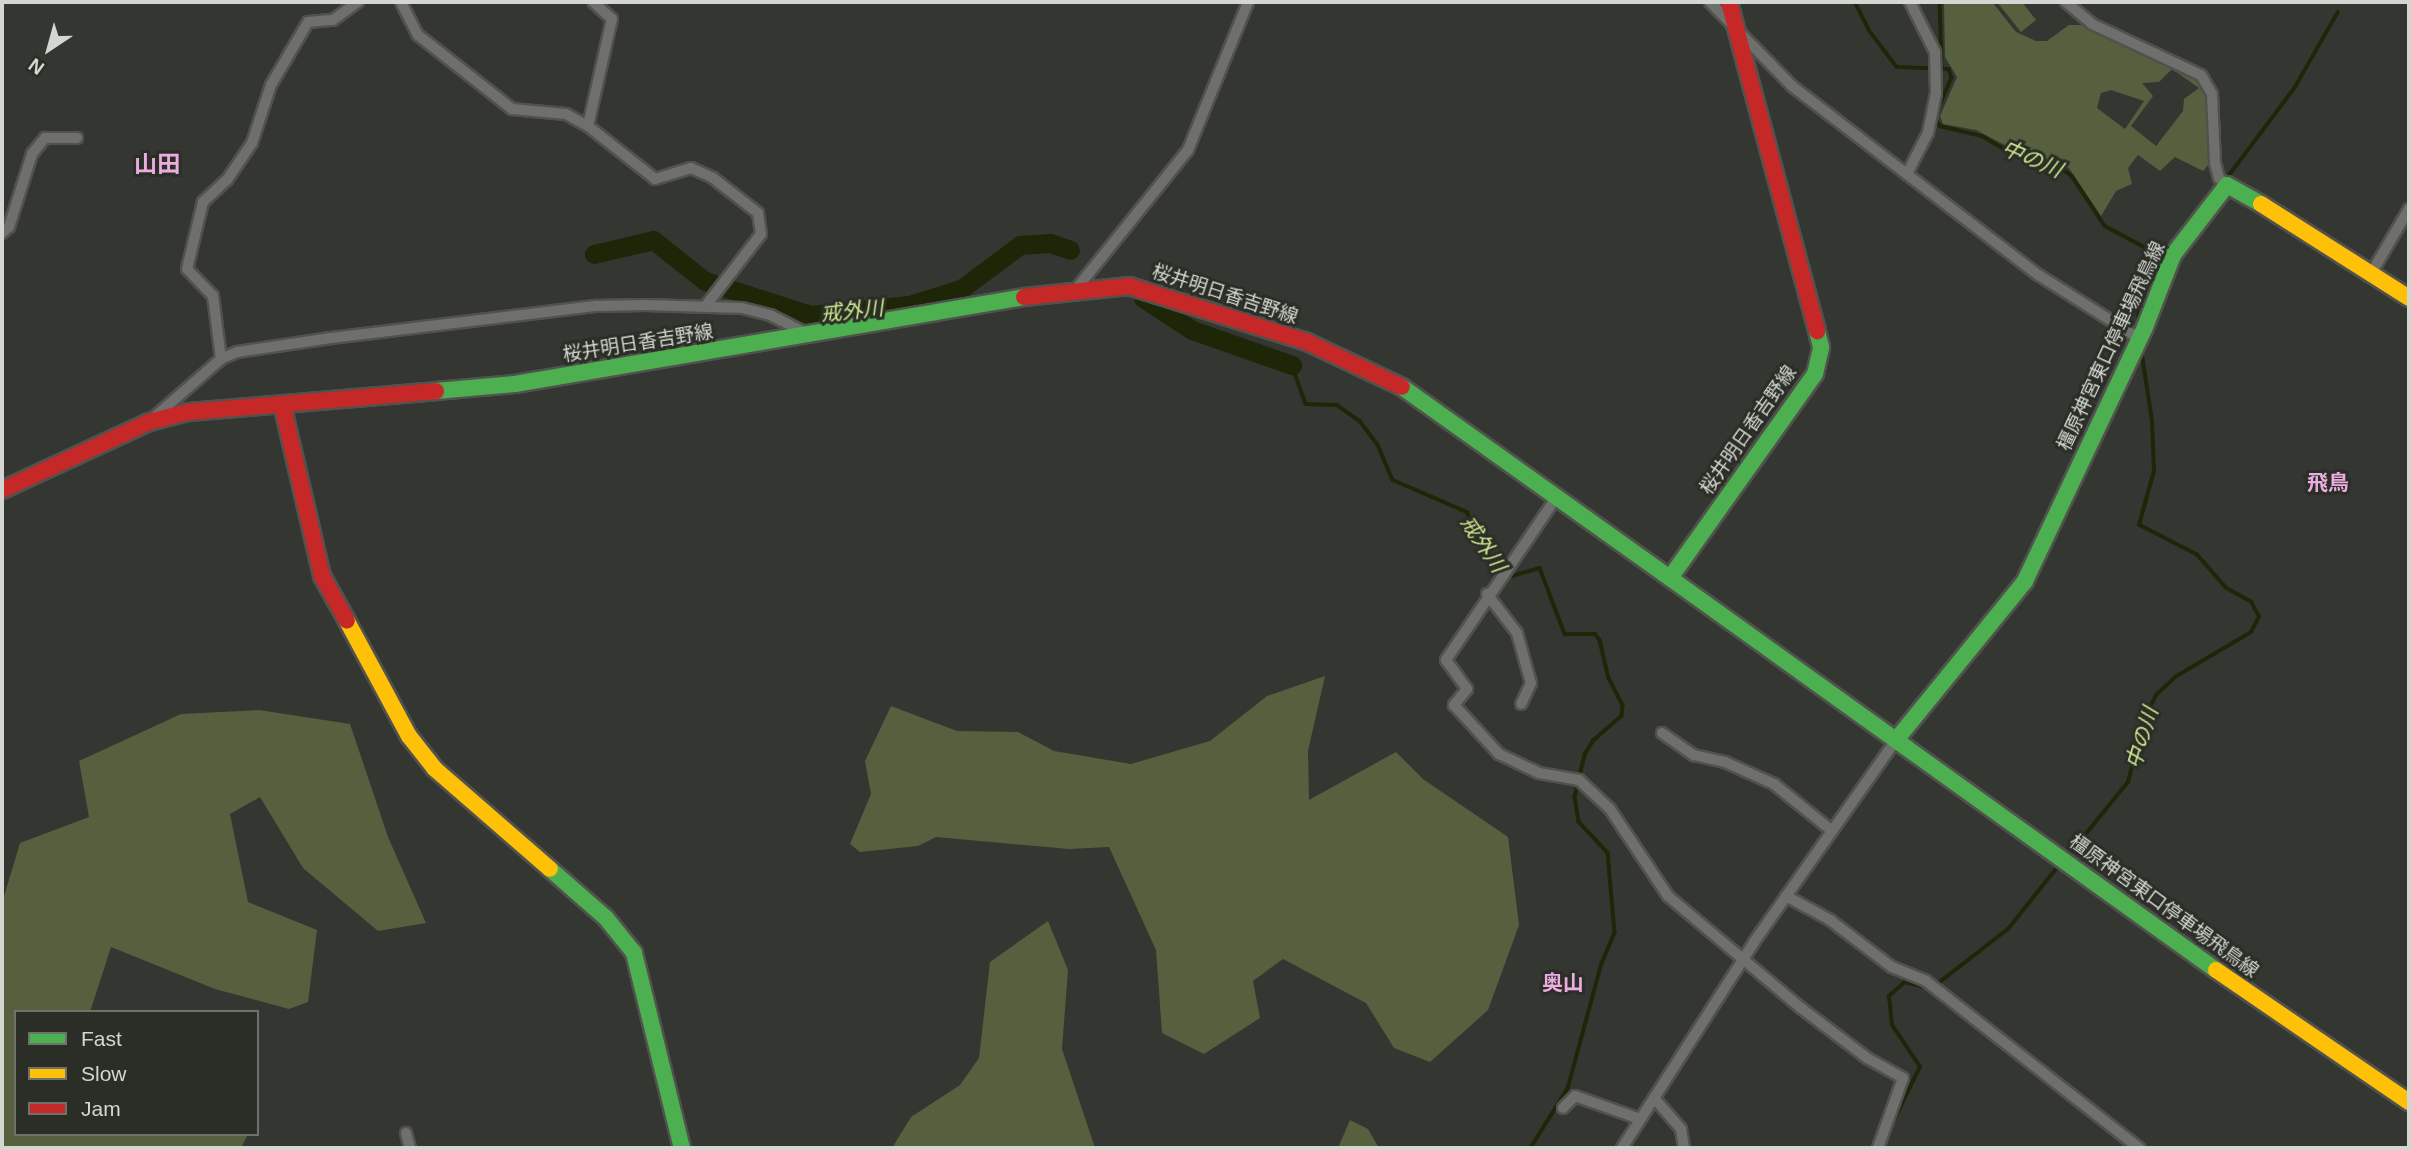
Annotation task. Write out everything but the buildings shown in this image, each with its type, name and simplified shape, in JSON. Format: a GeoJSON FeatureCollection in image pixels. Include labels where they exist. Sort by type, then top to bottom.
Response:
{"type":"FeatureCollection","features":[{"type":"Feature","properties":{"kind":"main road","name":"桜井明日香吉野線"},"geometry":{"type":"LineString","coordinates":[[2,490],[149,422],[229,405],[282,404],[515,384],[812,336],[1077,288],[1129,286],[1178,298],[1305,341],[1376,372],[1427,402],[1670,578],[1815,374],[1821,348],[1729,2]]}},
{"type":"Feature","properties":{"kind":"main road"},"geometry":{"type":"LineString","coordinates":[[2227,184],[2372,272],[2409,298]]}},
{"type":"Feature","properties":{"kind":"main road","name":"橿原神宮東口停車場飛鳥線"},"geometry":{"type":"LineString","coordinates":[[1896,740],[2025,581],[2140,339],[2173,255],[2227,184]]}},
{"type":"Feature","properties":{"kind":"main road"},"geometry":{"type":"LineString","coordinates":[[282,404],[323,576],[409,736],[435,769],[606,918],[634,953],[682,1148]]}},
{"type":"Feature","properties":{"kind":"main road","name":"橿原神宮東口停車場飛鳥線"},"geometry":{"type":"LineString","coordinates":[[1670,578],[2264,1005],[2409,1102]]}},
{"type":"Feature","properties":{"kind":"street"},"geometry":{"type":"LineString","coordinates":[[221,359],[213,296],[187,269],[203,202],[227,180],[252,143],[271,85],[308,22],[333,20],[358,2]]}},
{"type":"Feature","properties":{"kind":"street"},"geometry":{"type":"LineString","coordinates":[[401,2],[418,35],[512,109],[566,114],[588,125],[655,179],[691,168],[729,189],[758,214],[761,234],[707,304]]}},
{"type":"Feature","properties":{"kind":"street"},"geometry":{"type":"LineString","coordinates":[[588,125],[612,19],[593,2]]}},
{"type":"Feature","properties":{"kind":"street"},"geometry":{"type":"LineString","coordinates":[[1077,288],[1188,150],[1248,2]]}},
{"type":"Feature","properties":{"kind":"street"},"geometry":{"type":"LineString","coordinates":[[1710,2],[1792,86],[1908,172],[2040,276],[2140,339]]}},
{"type":"Feature","properties":{"kind":"street"},"geometry":{"type":"LineString","coordinates":[[1908,172],[1928,133],[1936,75],[1935,60],[1910,2]]}},
{"type":"Feature","properties":{"kind":"street"},"geometry":{"type":"LineString","coordinates":[[2066,2],[2092,24],[2201,75],[2211,94],[2215,163],[2219,178],[2227,184]]}},
{"type":"Feature","properties":{"kind":"street"},"geometry":{"type":"LineString","coordinates":[[2,233],[9,227],[32,155],[45,138],[77,138]]}},
{"type":"Feature","properties":{"kind":"street"},"geometry":{"type":"LineString","coordinates":[[2372,272],[2409,209]]}},
{"type":"Feature","properties":{"kind":"street"},"geometry":{"type":"LineString","coordinates":[[149,422],[221,359],[237,352],[331,338],[597,306],[707,304],[770,315],[812,336]]}},
{"type":"Feature","properties":{"kind":"street"},"geometry":{"type":"LineString","coordinates":[[1556,498],[1487,594],[1446,660],[1467,688],[1454,705],[1499,754],[1539,774],[1576,779],[1610,810],[1668,896],[1867,1058],[1903,1078],[1878,1148]]}},
{"type":"Feature","properties":{"kind":"street"},"geometry":{"type":"LineString","coordinates":[[1487,594],[1517,633],[1531,683],[1521,704]]}},
{"type":"Feature","properties":{"kind":"street"},"geometry":{"type":"LineString","coordinates":[[1662,733],[1694,755],[1725,762],[1774,784],[1832,831]]}},
{"type":"Feature","properties":{"kind":"street"},"geometry":{"type":"LineString","coordinates":[[1622,1148],[1786,896],[1896,740]]}},
{"type":"Feature","properties":{"kind":"street"},"geometry":{"type":"LineString","coordinates":[[1786,896],[1830,920],[1892,967],[1927,981],[2139,1148]]}},
{"type":"Feature","properties":{"kind":"street"},"geometry":{"type":"LineString","coordinates":[[1563,1108],[1575,1096],[1640,1119]]}},
{"type":"Feature","properties":{"kind":"street"},"geometry":{"type":"LineString","coordinates":[[1654,1098],[1681,1129],[1684,1148]]}},
{"type":"Feature","properties":{"kind":"street"},"geometry":{"type":"LineString","coordinates":[[406,1133],[410,1148]]}},
{"type":"Feature","properties":{"kind":"green space"},"geometry":{"type":"Polygon","coordinates":[[[1944,2],[1992,2],[2016,32],[2036,41],[2047,41],[2069,25],[2083,25],[2193,75],[2208,92],[2210,163],[2203,171],[2175,157],[2160,171],[2138,155],[2128,168],[2132,184],[2116,191],[2101,216],[2069,168],[2026,156],[1976,130],[1943,124],[1940,116],[1957,77],[1945,57],[1944,2]],[[2172,69],[2159,82],[2142,83],[2153,96],[2131,126],[2156,146],[2183,111],[2184,99],[2199,88],[2172,69]],[[2111,90],[2101,93],[2097,108],[2125,129],[2144,101],[2111,90]]]}},
{"type":"Feature","properties":{"kind":"green space"},"geometry":{"type":"Polygon","coordinates":[[[1997,2],[2022,2],[2036,20],[2021,32],[1997,2]]]}},
{"type":"Feature","properties":{"kind":"green space"},"geometry":{"type":"Polygon","coordinates":[[[1325,676],[1308,751],[1309,800],[1396,752],[1423,779],[1508,837],[1519,925],[1488,1010],[1430,1062],[1394,1048],[1366,1003],[1283,959],[1253,981],[1260,1018],[1204,1054],[1162,1033],[1156,950],[1109,847],[1069,849],[936,837],[918,846],[860,852],[850,844],[871,794],[865,761],[891,706],[957,731],[1018,732],[1054,751],[1131,764],[1210,741],[1267,696],[1325,676]]]}},
{"type":"Feature","properties":{"kind":"green space"},"geometry":{"type":"Polygon","coordinates":[[[259,710],[350,724],[388,837],[426,923],[378,931],[303,868],[260,797],[230,814],[248,902],[317,930],[308,1002],[289,1009],[215,989],[111,947],[91,1010],[14,1010],[14,1136],[247,1136],[241,1148],[2,1148],[2,903],[20,843],[89,817],[79,761],[181,714],[259,710]]]}},
{"type":"Feature","properties":{"kind":"green space"},"geometry":{"type":"Polygon","coordinates":[[[1048,921],[1068,970],[1062,1049],[1095,1148],[892,1148],[911,1117],[960,1085],[979,1058],[990,962],[1048,921]]]}},
{"type":"Feature","properties":{"kind":"green space"},"geometry":{"type":"Polygon","coordinates":[[[1350,1120],[1368,1129],[1379,1148],[1338,1148],[1350,1120]]]}},
{"type":"Feature","properties":{"kind":"waterway","name":"中の川"},"geometry":{"type":"LineString","coordinates":[[1855,2],[1869,30],[1897,67],[1949,69],[1952,78],[1937,111]]}},
{"type":"Feature","properties":{"kind":"waterway"},"geometry":{"type":"LineString","coordinates":[[1940,2],[1942,67]]}},
{"type":"Feature","properties":{"kind":"waterway"},"geometry":{"type":"LineString","coordinates":[[2227,178],[2295,87],[2338,12]]}},
{"type":"Feature","properties":{"kind":"waterway","name":"中の川"},"geometry":{"type":"LineString","coordinates":[[1935,118],[1940,126],[1982,136],[2018,157],[2060,167],[2072,176],[2105,226],[2163,257],[2139,307],[2139,325]]}},
{"type":"Feature","properties":{"kind":"waterway","name":"戒外川"},"geometry":{"type":"LineString","coordinates":[[594,254],[653,240],[705,281],[810,315],[909,305],[961,289],[1020,245],[1050,243],[1070,250]]}},
{"type":"Feature","properties":{"kind":"waterway","name":"戒外川"},"geometry":{"type":"LineString","coordinates":[[1143,298],[1192,330],[1292,365]]}},
{"type":"Feature","properties":{"kind":"waterway","name":"中の川"},"geometry":{"type":"LineString","coordinates":[[2067,857],[2128,782],[2144,719],[2156,695],[2175,677],[2251,632],[2259,617],[2251,602],[2226,588],[2197,555],[2139,525],[2154,471],[2152,421],[2141,349]]}},
{"type":"Feature","properties":{"kind":"waterway","name":"戒外川"},"geometry":{"type":"LineString","coordinates":[[1292,365],[1306,404],[1337,405],[1360,421],[1378,445],[1393,480],[1467,512],[1494,565],[1505,578],[1540,568],[1565,634],[1595,634],[1600,640],[1609,678],[1623,705],[1622,716],[1594,740],[1585,755],[1575,797],[1579,822],[1608,853],[1615,933],[1602,963],[1568,1089],[1531,1148]]}},
{"type":"Feature","properties":{"kind":"waterway","name":"中の川"},"geometry":{"type":"LineString","coordinates":[[1936,985],[2008,929],[2059,865]]}},
{"type":"Feature","properties":{"kind":"waterway","name":"中の川"},"geometry":{"type":"LineString","coordinates":[[1894,1120],[1920,1067],[1892,1025],[1889,996],[1905,982],[1929,988]]}},
{"type":"Feature","properties":{"kind":"traffic: fast"},"geometry":{"type":"LineString","coordinates":[[1896,740],[2025,581],[2145,327],[2173,255],[2227,185],[2261,204]]}},
{"type":"Feature","properties":{"kind":"traffic: fast"},"geometry":{"type":"LineString","coordinates":[[436,391],[515,384],[1024,297]]}},
{"type":"Feature","properties":{"kind":"traffic: fast"},"geometry":{"type":"LineString","coordinates":[[1402,387],[1670,578],[1815,374],[1821,347],[1817,331]]}},
{"type":"Feature","properties":{"kind":"traffic: fast"},"geometry":{"type":"LineString","coordinates":[[1670,578],[2216,970]]}},
{"type":"Feature","properties":{"kind":"traffic: fast"},"geometry":{"type":"LineString","coordinates":[[550,869],[606,918],[634,953],[682,1148]]}},
{"type":"Feature","properties":{"kind":"traffic: slow"},"geometry":{"type":"LineString","coordinates":[[2261,204],[2409,298]]}},
{"type":"Feature","properties":{"kind":"traffic: slow"},"geometry":{"type":"LineString","coordinates":[[347,621],[409,736],[435,769],[550,869]]}},
{"type":"Feature","properties":{"kind":"traffic: slow"},"geometry":{"type":"LineString","coordinates":[[2216,970],[2409,1102]]}},
{"type":"Feature","properties":{"kind":"traffic: jam"},"geometry":{"type":"LineString","coordinates":[[1729,2],[1817,331]]}},
{"type":"Feature","properties":{"kind":"traffic: jam"},"geometry":{"type":"LineString","coordinates":[[1024,297],[1129,286],[1305,341],[1402,387]]}},
{"type":"Feature","properties":{"kind":"traffic: jam"},"geometry":{"type":"LineString","coordinates":[[2,490],[149,422],[188,412],[436,391]]}},
{"type":"Feature","properties":{"kind":"traffic: jam"},"geometry":{"type":"LineString","coordinates":[[282,404],[322,576],[347,621]]}},
{"type":"Feature","properties":{"kind":"district","name":"山田"},"geometry":{"type":"Point","coordinates":[157,164]}},
{"type":"Feature","properties":{"kind":"district","name":"飛鳥"},"geometry":{"type":"Point","coordinates":[2328,483]}},
{"type":"Feature","properties":{"kind":"district","name":"奥山"},"geometry":{"type":"Point","coordinates":[1563,983]}}]}
